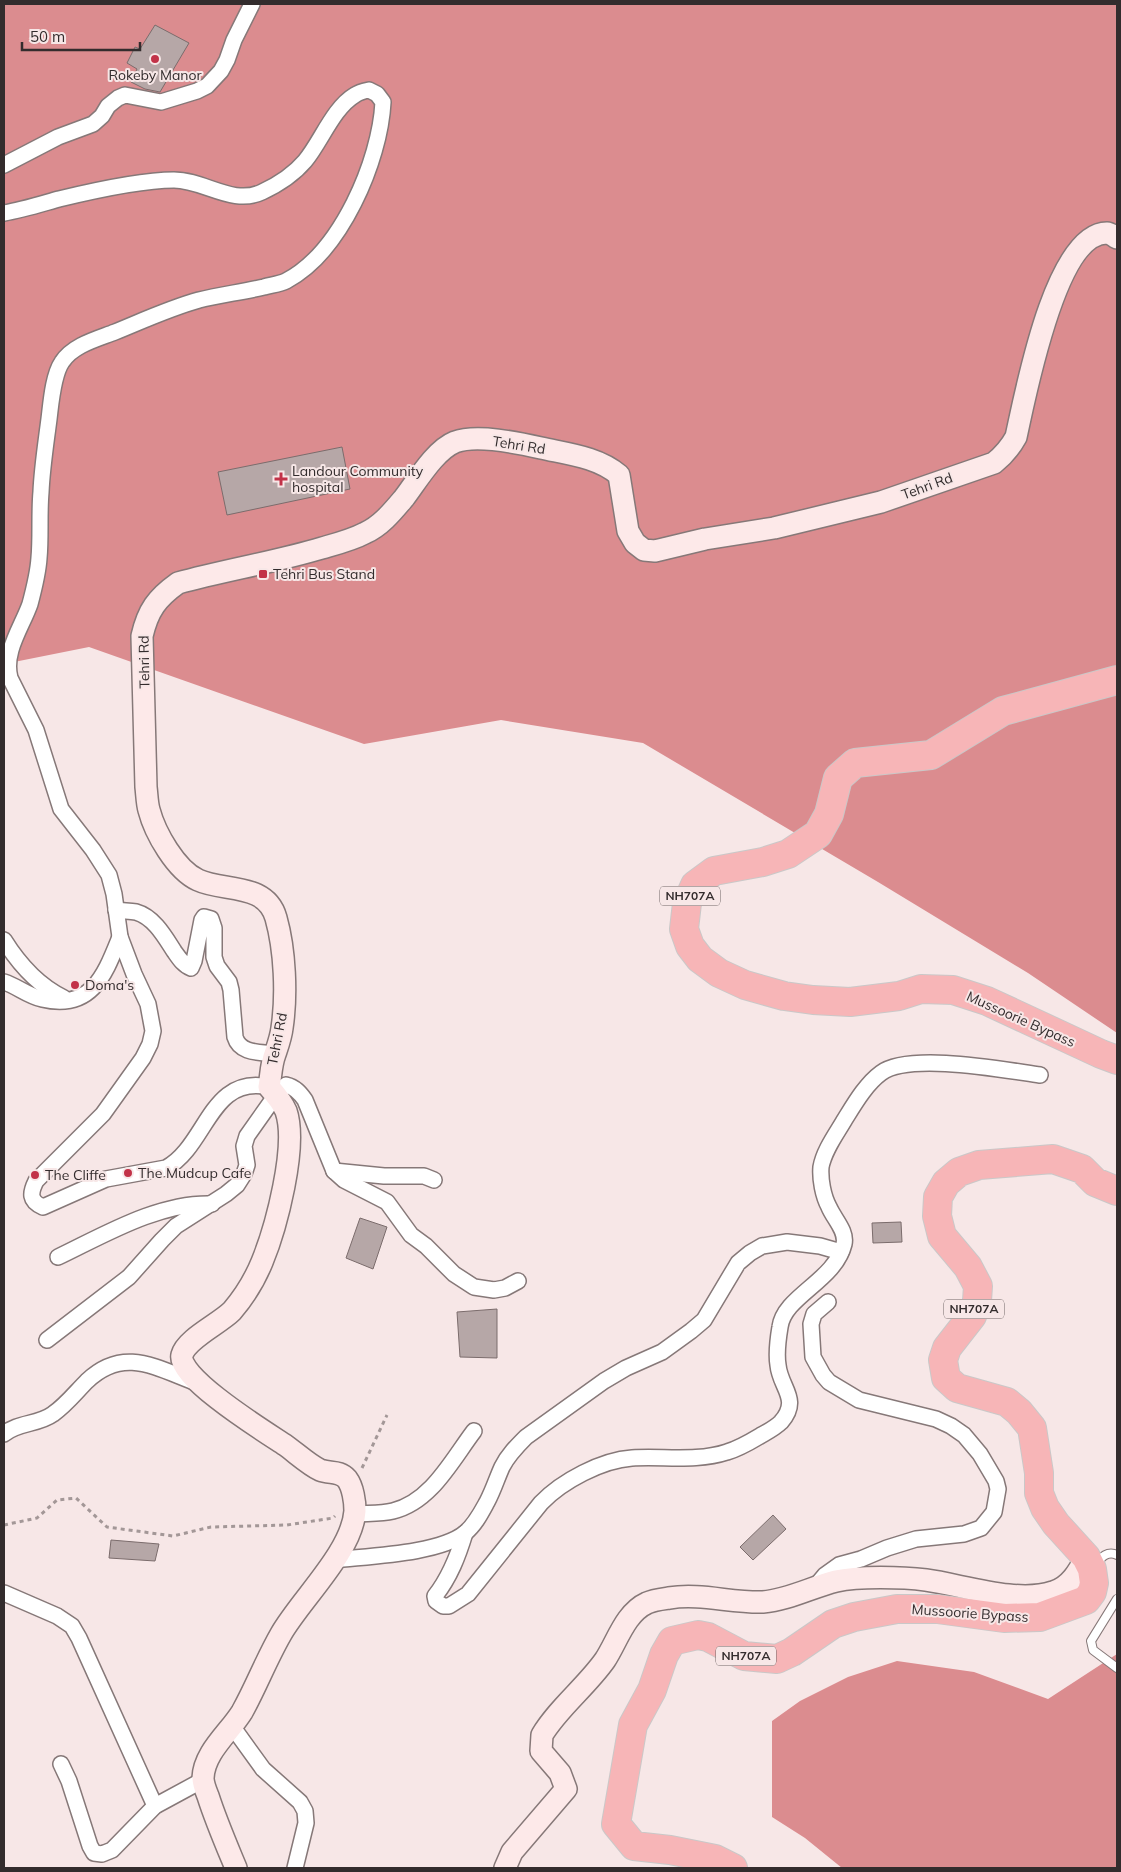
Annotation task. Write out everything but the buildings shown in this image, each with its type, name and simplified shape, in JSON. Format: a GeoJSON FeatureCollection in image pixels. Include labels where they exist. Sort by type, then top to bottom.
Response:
{"type":"FeatureCollection","features":[{"type":"Feature","properties":{"kind":"highway","name":"Mussoorie Bypass"},"geometry":{"type":"LineString","coordinates":[[1117,680],[1003,711],[931,755],[855,763],[838,778],[829,814],[818,834],[788,854],[763,862],[714,872],[696,885],[687,903],[684,929],[690,946],[700,959],[719,973],[745,985],[784,996],[850,1002],[899,996],[921,989],[952,990],[987,1001],[1117,1060]]}},
{"type":"Feature","properties":{"kind":"highway","name":"NH707A"},"geometry":{"type":"LineString","coordinates":[[1089,1563],[1045,1508],[1039,1493],[1039,1473],[1032,1428],[1019,1412],[1007,1402],[957,1388],[946,1378],[943,1360],[947,1348],[972,1316],[977,1301],[978,1286],[968,1267],[942,1236],[937,1216],[938,1197],[946,1183],[959,1172],[979,1165],[1053,1159],[1082,1169],[1095,1182],[1117,1191]]}},
{"type":"Feature","properties":{"kind":"highway","name":"Mussoorie Bypass"},"geometry":{"type":"LineString","coordinates":[[733,1868],[715,1859],[670,1850],[634,1846],[616,1824],[633,1725],[652,1690],[664,1655],[672,1641],[698,1636],[708,1637],[744,1656],[777,1659],[792,1652],[833,1624],[854,1617],[897,1608],[937,1609],[1004,1618],[1040,1617],[1086,1600],[1092,1592],[1094,1583],[1089,1563]]}},
{"type":"Feature","properties":{"kind":"street"},"geometry":{"type":"LineString","coordinates":[[4,164],[58,137],[93,124],[102,116],[108,106],[125,94],[161,102],[198,91],[207,86],[221,71],[252,4]]}},
{"type":"Feature","properties":{"kind":"street"},"geometry":{"type":"LineString","coordinates":[[4,213],[73,196],[144,182],[176,180],[200,184],[231,195],[247,196],[261,193],[292,173],[305,161],[343,105],[355,95],[369,90],[377,94],[383,102],[376,148],[357,196],[324,250],[300,272],[285,282],[199,300],[149,318],[83,345],[67,354],[60,364],[52,392],[41,492],[39,558],[35,586],[24,620],[10,652],[8,670],[36,730],[61,809],[93,850],[109,875],[114,894],[120,937],[148,1004],[152,1031],[150,1044],[143,1058],[97,1121],[36,1181],[31,1190],[31,1197],[35,1204],[43,1206],[106,1179],[166,1168],[175,1164],[190,1148],[209,1115],[226,1097],[246,1086],[257,1085],[273,1091],[286,1113],[289,1134],[288,1156],[282,1198],[263,1261],[253,1281],[230,1312],[192,1340],[181,1357],[183,1364],[201,1385],[248,1422],[321,1470],[336,1472],[346,1478],[355,1508],[348,1536],[334,1560],[282,1632],[242,1712],[213,1750],[206,1765],[203,1780],[215,1818],[236,1868]]}},
{"type":"Feature","properties":{"kind":"street","name":"Tehri Rd"},"geometry":{"type":"LineString","coordinates":[[273,1091],[275,1054],[282,1029],[284,966],[273,910],[256,894],[239,888],[199,881],[189,874],[164,844],[149,810],[146,788],[142,636],[146,619],[153,606],[165,592],[178,583],[288,558],[366,533],[382,523],[429,465],[444,449],[455,442],[504,440],[586,458],[612,468],[619,474],[628,530],[635,543],[644,550],[655,552],[705,539],[774,528],[881,502],[994,463],[1004,456],[1016,437],[1046,315],[1070,262],[1082,246],[1095,236],[1108,233],[1117,238]]}},
{"type":"Feature","properties":{"kind":"street"},"geometry":{"type":"LineString","coordinates":[[116,910],[137,912],[148,919],[161,931],[178,958],[190,968],[194,961],[202,920],[204,917],[211,919],[214,928],[214,958],[217,966],[229,982],[237,1044],[248,1051],[275,1054]]}},
{"type":"Feature","properties":{"kind":"street"},"geometry":{"type":"LineString","coordinates":[[4,982],[42,999],[68,1000],[80,997],[91,990],[101,979],[120,937]]}},
{"type":"Feature","properties":{"kind":"street"},"geometry":{"type":"LineString","coordinates":[[4,940],[12,954],[42,985],[68,1000]]}},
{"type":"Feature","properties":{"kind":"street"},"geometry":{"type":"LineString","coordinates":[[465,1533],[451,1571],[435,1596],[436,1602],[442,1606],[449,1606],[468,1594],[541,1503],[551,1492],[572,1479],[592,1469],[630,1458],[701,1457],[727,1453],[751,1442],[779,1423],[790,1407],[790,1399],[777,1363],[782,1317],[786,1310],[826,1274],[841,1252],[844,1243],[844,1235],[828,1206],[822,1183],[821,1167],[825,1156],[851,1109],[880,1073],[890,1068],[916,1062],[1040,1074]]}},
{"type":"Feature","properties":{"kind":"street"},"geometry":{"type":"LineString","coordinates":[[47,1340],[130,1277],[176,1226],[212,1204],[237,1185],[247,1165],[244,1146],[247,1136],[273,1091],[286,1085],[297,1090],[305,1100],[334,1171],[353,1186],[378,1196],[387,1202],[411,1235],[426,1246],[454,1274],[474,1287],[494,1290],[505,1288],[518,1281]]}},
{"type":"Feature","properties":{"kind":"street"},"geometry":{"type":"LineString","coordinates":[[334,1171],[384,1176],[424,1176],[434,1180]]}},
{"type":"Feature","properties":{"kind":"street"},"geometry":{"type":"LineString","coordinates":[[58,1257],[140,1218],[194,1204],[212,1204]]}},
{"type":"Feature","properties":{"kind":"street"},"geometry":{"type":"LineString","coordinates":[[334,1560],[412,1552],[451,1541],[465,1533],[478,1519],[507,1459],[526,1437],[604,1381],[626,1368],[662,1352],[692,1330],[704,1320],[738,1263],[750,1253],[762,1246],[787,1242],[820,1246],[841,1252]]}},
{"type":"Feature","properties":{"kind":"street"},"geometry":{"type":"LineString","coordinates":[[815,1587],[825,1575],[839,1565],[861,1560],[887,1548],[916,1539],[964,1534],[981,1528],[994,1512],[998,1489],[996,1481],[980,1454],[964,1435],[951,1426],[936,1419],[859,1400],[829,1382],[823,1376],[813,1357],[810,1324],[814,1314],[828,1302]]}},
{"type":"Feature","properties":{"kind":"street"},"geometry":{"type":"LineString","coordinates":[[4,1434],[15,1426],[41,1420],[53,1414],[88,1380],[99,1371],[114,1364],[130,1361],[148,1364],[201,1385]]}},
{"type":"Feature","properties":{"kind":"street"},"geometry":{"type":"LineString","coordinates":[[355,1508],[392,1511],[417,1501],[439,1477],[474,1431]]}},
{"type":"Feature","properties":{"kind":"street"},"geometry":{"type":"LineString","coordinates":[[505,1868],[512,1852],[566,1789],[560,1773],[540,1751],[542,1735],[605,1659],[624,1626],[635,1612],[647,1603],[684,1596],[763,1602],[838,1580],[879,1578],[925,1580],[985,1591],[1035,1596],[1055,1592],[1068,1584],[1089,1563]]}},
{"type":"Feature","properties":{"kind":"street"},"geometry":{"type":"LineString","coordinates":[[4,1593],[57,1616],[72,1626],[155,1806]]}},
{"type":"Feature","properties":{"kind":"street"},"geometry":{"type":"LineString","coordinates":[[232,1726],[263,1769],[300,1802],[305,1811],[306,1824],[295,1868]]}},
{"type":"Feature","properties":{"kind":"street"},"geometry":{"type":"LineString","coordinates":[[61,1764],[69,1782],[90,1846],[94,1853],[102,1854],[112,1850],[155,1806],[203,1780]]}},
{"type":"Feature","properties":{"kind":"lane"},"geometry":{"type":"LineString","coordinates":[[1089,1563],[1100,1559],[1106,1554],[1113,1553],[1117,1555]]}},
{"type":"Feature","properties":{"kind":"lane"},"geometry":{"type":"LineString","coordinates":[[1117,1600],[1091,1641],[1093,1650],[1117,1668]]}},
{"type":"Feature","properties":{"kind":"path"},"geometry":{"type":"LineString","coordinates":[[4,1525],[37,1518],[57,1500],[76,1498],[108,1528],[173,1536],[211,1527],[287,1524],[333,1518],[355,1508],[359,1474],[387,1415]]}},
{"type":"Feature","properties":{"kind":"shaded area"},"geometry":{"type":"Polygon","coordinates":[[[4,4],[1117,4],[1117,1033],[1028,973],[643,743],[501,720],[364,744],[89,647],[4,664],[4,4]]]}},
{"type":"Feature","properties":{"kind":"shaded area"},"geometry":{"type":"Polygon","coordinates":[[[1117,1654],[1117,1868],[842,1868],[805,1838],[772,1817],[772,1721],[800,1701],[848,1677],[897,1661],[974,1672],[1048,1699],[1117,1654]]]}},
{"type":"Feature","properties":{"kind":"place","name":"Rokeby Manor"},"geometry":{"type":"Point","coordinates":[155,59]}},
{"type":"Feature","properties":{"kind":"place","name":"Landour Community hospital"},"geometry":{"type":"Point","coordinates":[281,479]}},
{"type":"Feature","properties":{"kind":"place","name":"Tehri Bus Stand"},"geometry":{"type":"Point","coordinates":[263,574]}},
{"type":"Feature","properties":{"kind":"place","name":"Doma's"},"geometry":{"type":"Point","coordinates":[75,985]}},
{"type":"Feature","properties":{"kind":"place","name":"The Mudcup Cafe"},"geometry":{"type":"Point","coordinates":[128,1173]}},
{"type":"Feature","properties":{"kind":"place","name":"The Cliffe"},"geometry":{"type":"Point","coordinates":[35,1175]}}]}
